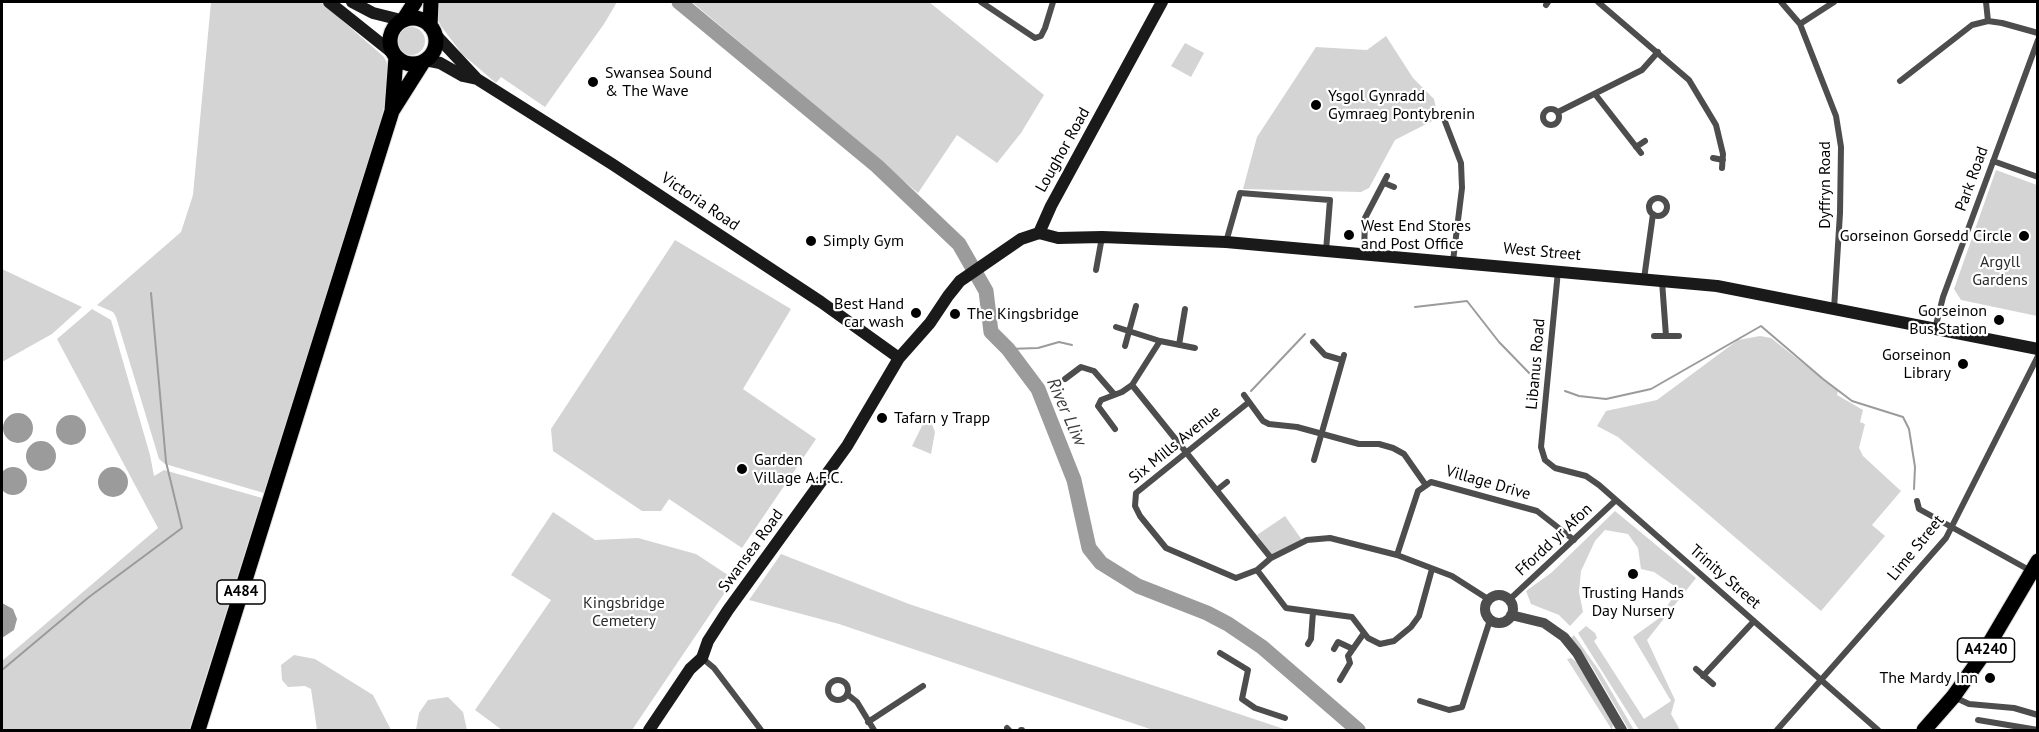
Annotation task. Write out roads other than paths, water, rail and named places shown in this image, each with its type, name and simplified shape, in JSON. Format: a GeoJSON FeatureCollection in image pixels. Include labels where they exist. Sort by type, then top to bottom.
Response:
{"type":"FeatureCollection","features":[{"type":"Feature","properties":{"kind":"main road"},"geometry":{"type":"LineString","coordinates":[[329,2],[406,63],[424,61],[435,48],[431,2]]}},
{"type":"Feature","properties":{"kind":"main road"},"geometry":{"type":"LineString","coordinates":[[352,2],[373,13],[403,20],[419,18],[433,30]]}},
{"type":"Feature","properties":{"kind":"main road"},"geometry":{"type":"LineString","coordinates":[[395,55],[391,48],[390,35],[415,2]]}},
{"type":"Feature","properties":{"kind":"main road","name":"Loughor Road"},"geometry":{"type":"LineString","coordinates":[[1039,233],[1051,206],[1162,2]]}},
{"type":"Feature","properties":{"kind":"main road","name":"Victoria Road"},"geometry":{"type":"LineString","coordinates":[[433,30],[477,79],[612,164],[821,302],[899,358]]}},
{"type":"Feature","properties":{"kind":"main road","name":"A484"},"geometry":{"type":"LineString","coordinates":[[198,730],[392,111],[395,55]]}},
{"type":"Feature","properties":{"kind":"main road","name":"A484"},"geometry":{"type":"LineString","coordinates":[[392,111],[424,61]]}},
{"type":"Feature","properties":{"kind":"main road","name":"Victoria Road"},"geometry":{"type":"LineString","coordinates":[[424,61],[440,63],[463,76],[477,79]]}},
{"type":"Feature","properties":{"kind":"main road","name":"West Street"},"geometry":{"type":"LineString","coordinates":[[1039,233],[1058,238],[1102,237],[1226,242],[1717,286],[2037,348]]}},
{"type":"Feature","properties":{"kind":"main road","name":"Swansea Road"},"geometry":{"type":"LineString","coordinates":[[649,730],[690,669],[702,658],[708,640],[847,446],[899,358],[930,323],[960,281],[1021,239],[1039,233]]}},
{"type":"Feature","properties":{"kind":"main road","name":"A4240"},"geometry":{"type":"LineString","coordinates":[[1924,730],[1953,697],[1982,656],[2035,566]]}},
{"type":"Feature","properties":{"kind":"street"},"geometry":{"type":"LineString","coordinates":[[981,2],[1035,38],[1041,36],[1045,28],[1053,2]]}},
{"type":"Feature","properties":{"kind":"street"},"geometry":{"type":"LineString","coordinates":[[1598,2],[1685,75],[1706,104],[1720,137],[1722,168]]}},
{"type":"Feature","properties":{"kind":"street","name":"Dyffryn Road"},"geometry":{"type":"LineString","coordinates":[[1781,2],[1800,24],[1836,116],[1841,147],[1840,213],[1834,309]]}},
{"type":"Feature","properties":{"kind":"street"},"geometry":{"type":"LineString","coordinates":[[1800,24],[1834,2]]}},
{"type":"Feature","properties":{"kind":"street"},"geometry":{"type":"LineString","coordinates":[[1986,2],[1988,21]]}},
{"type":"Feature","properties":{"kind":"street"},"geometry":{"type":"LineString","coordinates":[[1900,81],[1972,25],[1988,21],[2037,33]]}},
{"type":"Feature","properties":{"kind":"street","name":"Park Road"},"geometry":{"type":"LineString","coordinates":[[1935,329],[1943,297],[2037,40]]}},
{"type":"Feature","properties":{"kind":"street"},"geometry":{"type":"LineString","coordinates":[[1558,112],[1642,70],[1658,52]]}},
{"type":"Feature","properties":{"kind":"street"},"geometry":{"type":"LineString","coordinates":[[2029,62],[2037,64]]}},
{"type":"Feature","properties":{"kind":"street"},"geometry":{"type":"LineString","coordinates":[[1595,94],[1641,153]]}},
{"type":"Feature","properties":{"kind":"street"},"geometry":{"type":"LineString","coordinates":[[1444,119],[1461,163],[1462,188],[1453,261]]}},
{"type":"Feature","properties":{"kind":"street"},"geometry":{"type":"LineString","coordinates":[[1636,147],[1645,141]]}},
{"type":"Feature","properties":{"kind":"street"},"geometry":{"type":"LineString","coordinates":[[1713,158],[1723,160]]}},
{"type":"Feature","properties":{"kind":"street"},"geometry":{"type":"LineString","coordinates":[[1993,161],[2037,177]]}},
{"type":"Feature","properties":{"kind":"street"},"geometry":{"type":"LineString","coordinates":[[1364,255],[1365,218],[1385,179],[1394,188]]}},
{"type":"Feature","properties":{"kind":"street"},"geometry":{"type":"LineString","coordinates":[[1226,242],[1240,193],[1330,200],[1326,252]]}},
{"type":"Feature","properties":{"kind":"street"},"geometry":{"type":"LineString","coordinates":[[1644,279],[1653,214]]}},
{"type":"Feature","properties":{"kind":"street"},"geometry":{"type":"LineString","coordinates":[[1096,270],[1102,237]]}},
{"type":"Feature","properties":{"kind":"street","name":"Libanus Road"},"geometry":{"type":"LineString","coordinates":[[1545,460],[1541,447],[1558,270]]}},
{"type":"Feature","properties":{"kind":"street"},"geometry":{"type":"LineString","coordinates":[[1662,281],[1666,336]]}},
{"type":"Feature","properties":{"kind":"street"},"geometry":{"type":"LineString","coordinates":[[1125,346],[1136,306]]}},
{"type":"Feature","properties":{"kind":"street"},"geometry":{"type":"LineString","coordinates":[[1179,345],[1185,309]]}},
{"type":"Feature","properties":{"kind":"street"},"geometry":{"type":"LineString","coordinates":[[1116,327],[1160,341],[1195,348]]}},
{"type":"Feature","properties":{"kind":"street"},"geometry":{"type":"LineString","coordinates":[[1654,336],[1679,336]]}},
{"type":"Feature","properties":{"kind":"street"},"geometry":{"type":"LineString","coordinates":[[1115,429],[1098,406],[1104,397],[1132,385],[1160,341]]}},
{"type":"Feature","properties":{"kind":"street"},"geometry":{"type":"LineString","coordinates":[[1313,342],[1325,355],[1343,357],[1314,460]]}},
{"type":"Feature","properties":{"kind":"street","name":"Lime Street"},"geometry":{"type":"LineString","coordinates":[[1777,730],[1953,527],[2037,356]]}},
{"type":"Feature","properties":{"kind":"street"},"geometry":{"type":"LineString","coordinates":[[1065,379],[1081,367],[1094,371],[1114,394]]}},
{"type":"Feature","properties":{"kind":"street"},"geometry":{"type":"LineString","coordinates":[[1132,385],[1271,558]]}},
{"type":"Feature","properties":{"kind":"street"},"geometry":{"type":"LineString","coordinates":[[1244,395],[1263,421],[1269,424],[1298,427],[1321,435],[1393,448],[1404,454],[1425,483]]}},
{"type":"Feature","properties":{"kind":"street","name":"Six Mills Avenue"},"geometry":{"type":"LineString","coordinates":[[1249,402],[1136,493],[1135,506],[1159,542],[1176,554],[1236,578],[1257,570]]}},
{"type":"Feature","properties":{"kind":"street","name":"Trinity Street"},"geometry":{"type":"LineString","coordinates":[[1545,460],[1556,468],[1586,476],[1616,500],[1878,730]]}},
{"type":"Feature","properties":{"kind":"street"},"geometry":{"type":"LineString","coordinates":[[1217,490],[1227,482]]}},
{"type":"Feature","properties":{"kind":"street","name":"Village Drive"},"geometry":{"type":"LineString","coordinates":[[1397,555],[1414,501],[1418,491],[1425,483],[1437,482],[1537,511],[1574,540]]}},
{"type":"Feature","properties":{"kind":"street","name":"Ffordd yr Afon"},"geometry":{"type":"LineString","coordinates":[[1509,600],[1616,500]]}},
{"type":"Feature","properties":{"kind":"street"},"geometry":{"type":"LineString","coordinates":[[1917,501],[1919,509],[2035,566]]}},
{"type":"Feature","properties":{"kind":"street"},"geometry":{"type":"LineString","coordinates":[[1432,569],[1419,616],[1412,627],[1394,641],[1380,644],[1364,633],[1352,617],[1286,608],[1257,570],[1271,558],[1307,540],[1321,537],[1397,555],[1463,581],[1488,599]]}},
{"type":"Feature","properties":{"kind":"street"},"geometry":{"type":"LineString","coordinates":[[1497,595],[1509,600],[1513,607],[1511,615],[1502,623],[1490,620],[1485,612],[1488,599],[1497,595]]}},
{"type":"Feature","properties":{"kind":"street"},"geometry":{"type":"LineString","coordinates":[[1308,644],[1313,612]]}},
{"type":"Feature","properties":{"kind":"street"},"geometry":{"type":"LineString","coordinates":[[1511,615],[1544,623],[1564,637],[1577,653],[1622,730]]}},
{"type":"Feature","properties":{"kind":"street"},"geometry":{"type":"LineString","coordinates":[[1420,701],[1449,710],[1462,707],[1490,620]]}},
{"type":"Feature","properties":{"kind":"street"},"geometry":{"type":"LineString","coordinates":[[1703,676],[1754,621]]}},
{"type":"Feature","properties":{"kind":"street"},"geometry":{"type":"LineString","coordinates":[[1340,681],[1350,663],[1348,656],[1364,633]]}},
{"type":"Feature","properties":{"kind":"street"},"geometry":{"type":"LineString","coordinates":[[1334,649],[1338,642],[1353,649]]}},
{"type":"Feature","properties":{"kind":"street"},"geometry":{"type":"LineString","coordinates":[[1220,653],[1248,670],[1242,699],[1255,708],[1285,718]]}},
{"type":"Feature","properties":{"kind":"street"},"geometry":{"type":"LineString","coordinates":[[702,658],[714,668],[761,730]]}},
{"type":"Feature","properties":{"kind":"street"},"geometry":{"type":"LineString","coordinates":[[1696,669],[1713,684]]}},
{"type":"Feature","properties":{"kind":"street"},"geometry":{"type":"LineString","coordinates":[[868,722],[923,686]]}},
{"type":"Feature","properties":{"kind":"street"},"geometry":{"type":"LineString","coordinates":[[847,694],[854,698],[874,730]]}},
{"type":"Feature","properties":{"kind":"street"},"geometry":{"type":"LineString","coordinates":[[1953,697],[1969,704],[2014,708],[2037,715]]}},
{"type":"Feature","properties":{"kind":"street"},"geometry":{"type":"LineString","coordinates":[[1978,720],[2037,730]]}},
{"type":"Feature","properties":{"kind":"waterway","name":"River Lliw"},"geometry":{"type":"LineString","coordinates":[[679,2],[877,166],[959,244],[986,291],[991,332],[1008,349],[1038,389],[1074,480],[1089,548],[1101,563],[1138,586],[1207,613],[1228,624],[1262,647],[1358,730]]}},
{"type":"Feature","properties":{"kind":"waterway"},"geometry":{"type":"LineString","coordinates":[[2,670],[89,597],[182,528],[166,462],[151,293]]}},
{"type":"Feature","properties":{"kind":"waterway"},"geometry":{"type":"LineString","coordinates":[[1415,307],[1467,301],[1499,342],[1534,378]]}},
{"type":"Feature","properties":{"kind":"waterway"},"geometry":{"type":"LineString","coordinates":[[1565,391],[1579,396],[1606,399],[1651,389],[1761,326],[1852,401],[1903,417],[1909,429],[1915,467],[1914,489]]}},
{"type":"Feature","properties":{"kind":"waterway"},"geometry":{"type":"LineString","coordinates":[[1251,391],[1305,334]]}},
{"type":"Feature","properties":{"kind":"waterway"},"geometry":{"type":"LineString","coordinates":[[1008,349],[1038,348],[1059,342],[1072,345]]}},
{"type":"Feature","properties":{"kind":"place","name":"Swansea Sound & The Wave"},"geometry":{"type":"Point","coordinates":[593,82]}},
{"type":"Feature","properties":{"kind":"place","name":"Ysgol Gynradd Gymraeg Pontybrenin"},"geometry":{"type":"Point","coordinates":[1316,105]}},
{"type":"Feature","properties":{"kind":"place","name":"West End Stores and Post Office"},"geometry":{"type":"Point","coordinates":[1349,235]}},
{"type":"Feature","properties":{"kind":"place","name":"Gorseinon Gorsedd Circle"},"geometry":{"type":"Point","coordinates":[2024,236]}},
{"type":"Feature","properties":{"kind":"place","name":"Simply Gym"},"geometry":{"type":"Point","coordinates":[811,241]}},
{"type":"Feature","properties":{"kind":"place","name":"Best Hand car wash"},"geometry":{"type":"Point","coordinates":[916,313]}},
{"type":"Feature","properties":{"kind":"place","name":"The Kingsbridge"},"geometry":{"type":"Point","coordinates":[955,314]}},
{"type":"Feature","properties":{"kind":"place","name":"Gorseinon Bus Station"},"geometry":{"type":"Point","coordinates":[1999,320]}},
{"type":"Feature","properties":{"kind":"place","name":"Gorseinon Library"},"geometry":{"type":"Point","coordinates":[1963,364]}},
{"type":"Feature","properties":{"kind":"place","name":"Tafarn y Trapp"},"geometry":{"type":"Point","coordinates":[882,418]}},
{"type":"Feature","properties":{"kind":"place","name":"Garden Village A.F.C."},"geometry":{"type":"Point","coordinates":[742,469]}},
{"type":"Feature","properties":{"kind":"place","name":"Trusting Hands Day Nursery"},"geometry":{"type":"Point","coordinates":[1633,574]}},
{"type":"Feature","properties":{"kind":"place","name":"The Mardy Inn"},"geometry":{"type":"Point","coordinates":[1990,678]}},
{"type":"Feature","properties":{"kind":"park label","name":"Argyll Gardens"},"geometry":{"type":"Point","coordinates":[2000,271]}},
{"type":"Feature","properties":{"kind":"park label","name":"Kingsbridge Cemetery"},"geometry":{"type":"Point","coordinates":[624,612]}}]}
